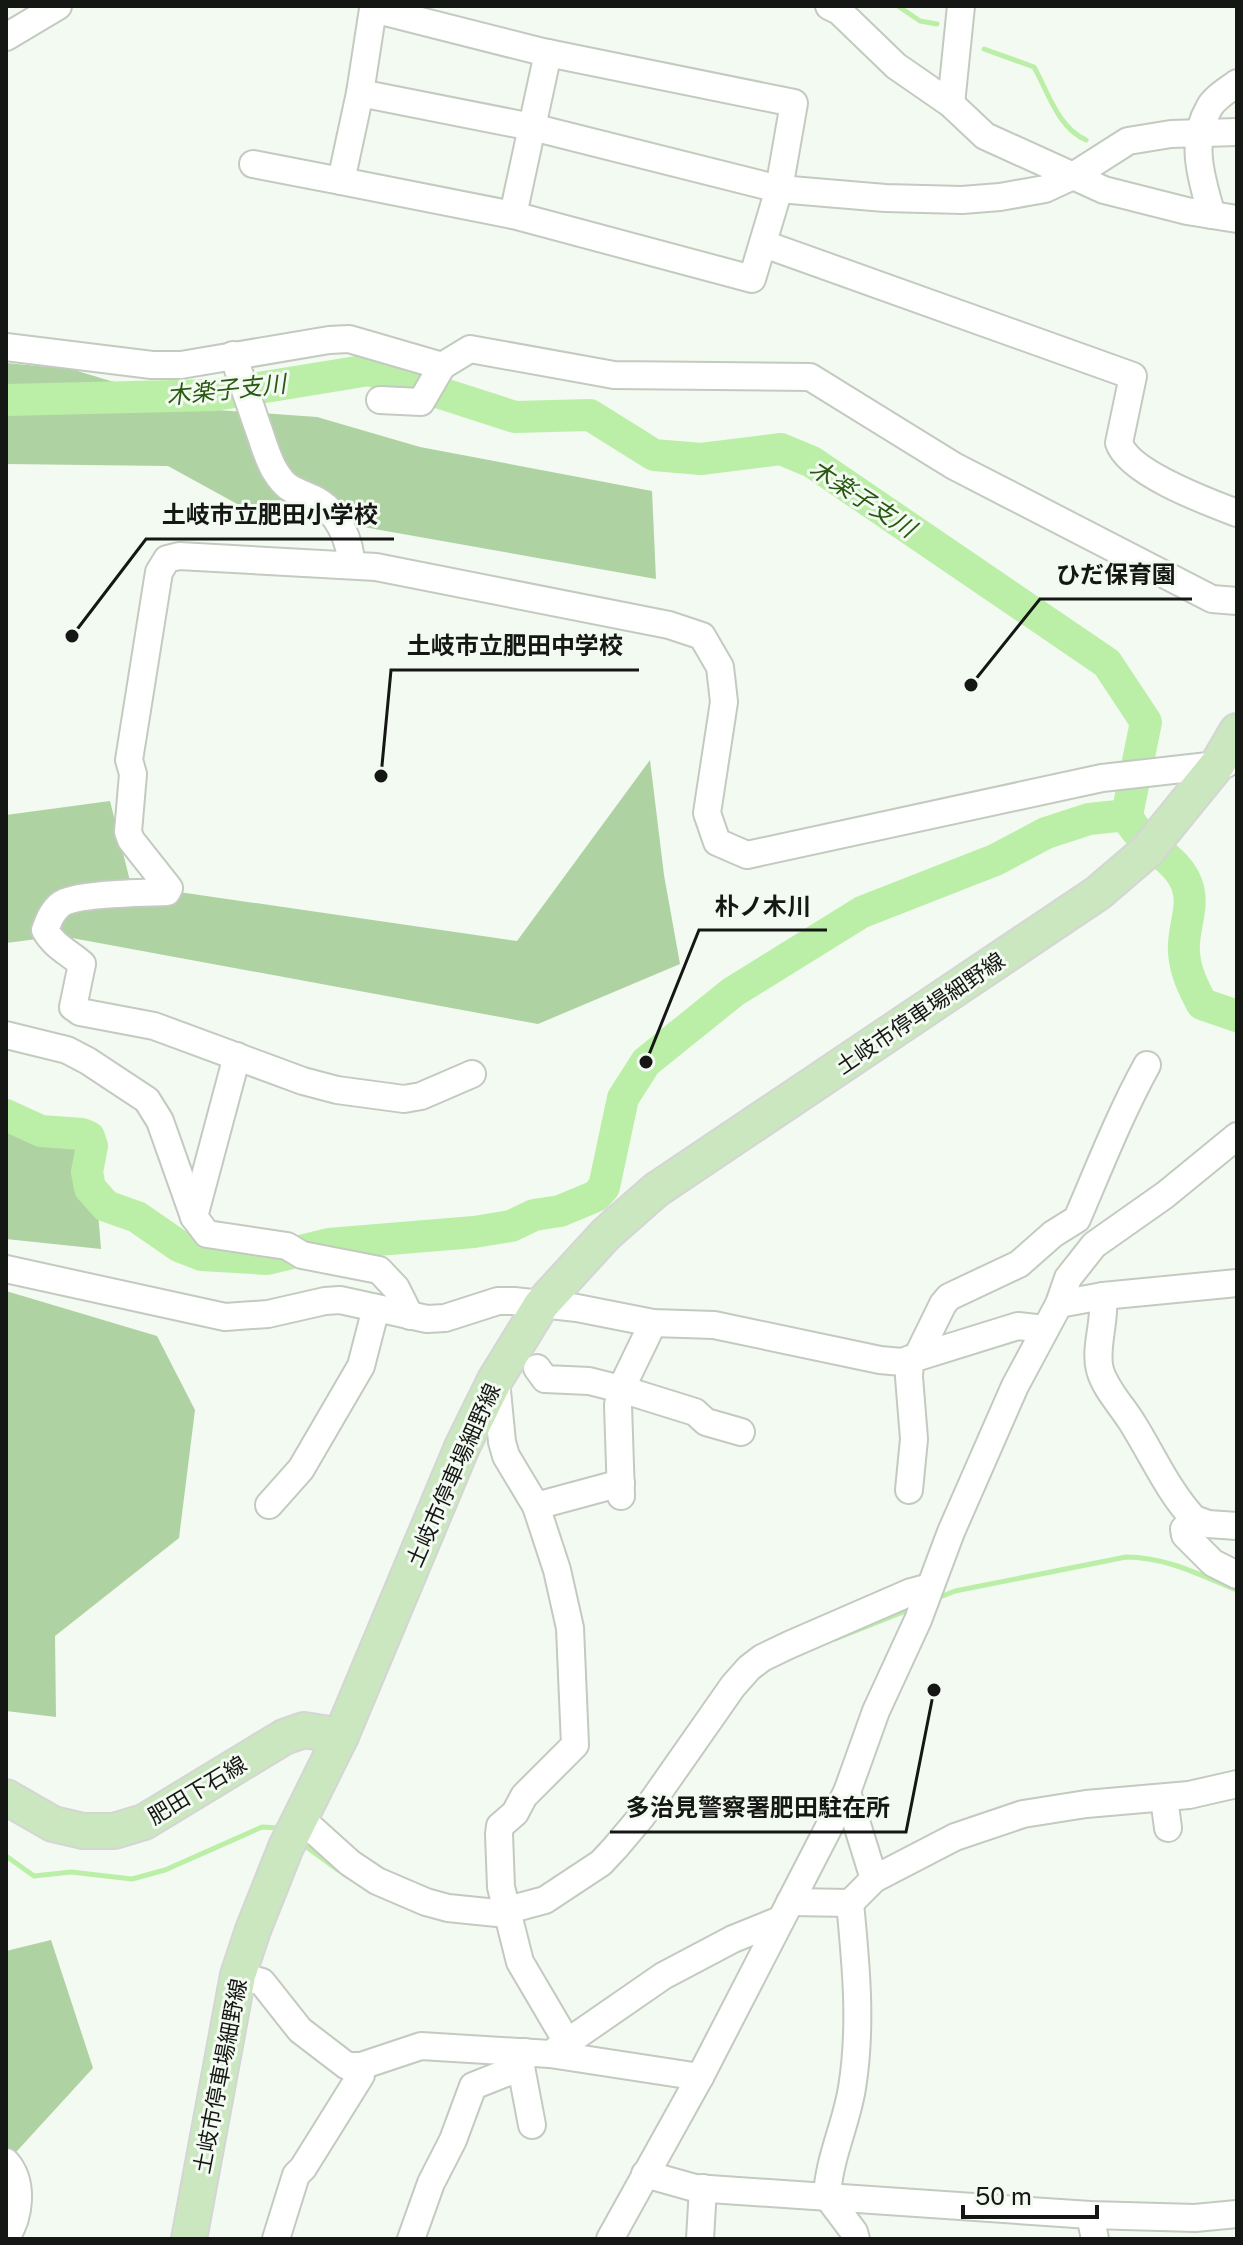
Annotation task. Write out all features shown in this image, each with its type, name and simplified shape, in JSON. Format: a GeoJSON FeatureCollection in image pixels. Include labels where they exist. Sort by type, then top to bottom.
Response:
{"type":"FeatureCollection","features":[{"type":"Feature","properties":{"kind":"main road","name":"土岐市停車場細野線"},"geometry":{"type":"LineString","coordinates":[[189,2239],[238,1975],[295,1829],[341,1736],[462,1447],[493,1384],[541,1305],[606,1234],[656,1190],[1098,893],[1147,851],[1227,764],[1237,731]]}},
{"type":"Feature","properties":{"kind":"main road","name":"肥田下石線"},"geometry":{"type":"LineString","coordinates":[[6,1797],[53,1824],[83,1831],[114,1831],[144,1822],[284,1737],[304,1730],[341,1736]]}},
{"type":"Feature","properties":{"kind":"street"},"geometry":{"type":"LineString","coordinates":[[6,37],[58,6]]}},
{"type":"Feature","properties":{"kind":"street"},"geometry":{"type":"LineString","coordinates":[[829,6],[839,11],[896,66],[951,104],[985,136],[1104,190],[1158,205],[1225,217]]}},
{"type":"Feature","properties":{"kind":"street"},"geometry":{"type":"LineString","coordinates":[[951,104],[961,6]]}},
{"type":"Feature","properties":{"kind":"street"},"geometry":{"type":"LineString","coordinates":[[253,164],[513,215],[752,279],[779,189],[794,103],[548,53],[366,8],[360,93],[341,181]]}},
{"type":"Feature","properties":{"kind":"street"},"geometry":{"type":"LineString","coordinates":[[513,215],[548,53]]}},
{"type":"Feature","properties":{"kind":"street"},"geometry":{"type":"LineString","coordinates":[[1225,217],[1198,153],[1200,135],[1210,106],[1237,83]]}},
{"type":"Feature","properties":{"kind":"street"},"geometry":{"type":"LineString","coordinates":[[360,93],[532,127],[779,189],[885,198],[962,200],[1045,189],[1073,176],[1128,141],[1171,134],[1237,132]]}},
{"type":"Feature","properties":{"kind":"street"},"geometry":{"type":"LineString","coordinates":[[764,244],[1133,376],[1119,443],[1122,452],[1136,465],[1194,497],[1237,513]]}},
{"type":"Feature","properties":{"kind":"street"},"geometry":{"type":"LineString","coordinates":[[6,347],[152,365],[181,365],[349,339],[442,366]]}},
{"type":"Feature","properties":{"kind":"street"},"geometry":{"type":"LineString","coordinates":[[380,400],[421,402],[442,366],[470,349],[614,375],[810,377],[954,466],[1212,599],[1237,601]]}},
{"type":"Feature","properties":{"kind":"street"},"geometry":{"type":"LineString","coordinates":[[233,355],[273,468],[285,485],[294,492],[313,498],[333,516],[347,539],[351,565]]}},
{"type":"Feature","properties":{"kind":"street"},"geometry":{"type":"LineString","coordinates":[[57,1047],[66,1017],[73,1007],[82,964],[54,944],[48,935],[45,930],[50,916],[63,902],[167,892],[169,888],[128,832],[133,774],[129,760],[159,572],[167,559],[179,556],[376,567],[669,625],[702,636],[720,667],[724,702],[707,813],[717,842],[747,855],[1102,778],[1227,764]]}},
{"type":"Feature","properties":{"kind":"street"},"geometry":{"type":"LineString","coordinates":[[73,1007],[80,1012],[154,1026],[303,1081],[337,1090],[404,1099],[421,1096],[472,1074]]}},
{"type":"Feature","properties":{"kind":"street"},"geometry":{"type":"LineString","coordinates":[[6,1035],[57,1047],[88,1061],[147,1100],[155,1109],[194,1217],[207,1234],[287,1246],[310,1257],[379,1270],[396,1288],[410,1316]]}},
{"type":"Feature","properties":{"kind":"street"},"geometry":{"type":"LineString","coordinates":[[194,1217],[237,1056]]}},
{"type":"Feature","properties":{"kind":"street"},"geometry":{"type":"LineString","coordinates":[[909,1490],[914,1439],[909,1377],[913,1358],[943,1304],[949,1297],[1019,1264],[1053,1234],[1077,1219],[1130,1096],[1147,1065]]}},
{"type":"Feature","properties":{"kind":"street"},"geometry":{"type":"LineString","coordinates":[[610,2239],[700,2077],[847,1792],[876,1711],[918,1620],[951,1532],[1015,1386],[1027,1369],[1059,1304],[1068,1278],[1094,1245],[1165,1195],[1237,1136]]}},
{"type":"Feature","properties":{"kind":"street"},"geometry":{"type":"LineString","coordinates":[[6,1269],[225,1317],[268,1314],[340,1300],[427,1319],[445,1318],[498,1301],[577,1308],[653,1323],[714,1325],[880,1360],[913,1358],[1018,1326],[1045,1329]]}},
{"type":"Feature","properties":{"kind":"street"},"geometry":{"type":"LineString","coordinates":[[1059,1304],[1103,1296],[1237,1283]]}},
{"type":"Feature","properties":{"kind":"street"},"geometry":{"type":"LineString","coordinates":[[1103,1296],[1105,1312],[1099,1367],[1103,1377],[1173,1493],[1194,1519],[1208,1524],[1237,1526]]}},
{"type":"Feature","properties":{"kind":"street"},"geometry":{"type":"LineString","coordinates":[[269,1505],[301,1469],[361,1366],[376,1308]]}},
{"type":"Feature","properties":{"kind":"street"},"geometry":{"type":"LineString","coordinates":[[536,1506],[621,1490],[618,1405],[621,1389],[653,1323]]}},
{"type":"Feature","properties":{"kind":"street"},"geometry":{"type":"LineString","coordinates":[[537,1368],[545,1379],[589,1381],[621,1389],[695,1412],[706,1422],[741,1432]]}},
{"type":"Feature","properties":{"kind":"street"},"geometry":{"type":"LineString","coordinates":[[493,1384],[497,1391],[506,1456],[536,1506],[557,1570],[570,1628],[575,1745],[524,1796],[515,1813],[500,1826],[501,1887],[541,2054],[529,2097],[532,2125]]}},
{"type":"Feature","properties":{"kind":"street"},"geometry":{"type":"LineString","coordinates":[[1194,1519],[1184,1529],[1185,1535],[1213,1563],[1237,1575]]}},
{"type":"Feature","properties":{"kind":"street"},"geometry":{"type":"LineString","coordinates":[[295,1829],[377,1881],[401,1892],[448,1908],[509,1919],[545,1900],[601,1863],[642,1816],[733,1686],[762,1658],[911,1592],[930,1589]]}},
{"type":"Feature","properties":{"kind":"street"},"geometry":{"type":"LineString","coordinates":[[411,2239],[431,2183],[453,2140],[473,2086],[541,2054],[663,1976],[785,1911],[850,1903],[874,1879],[955,1837],[1023,1814],[1086,1804],[1164,1798],[1237,1784]]}},
{"type":"Feature","properties":{"kind":"street"},"geometry":{"type":"LineString","coordinates":[[847,1792],[874,1879]]}},
{"type":"Feature","properties":{"kind":"street"},"geometry":{"type":"LineString","coordinates":[[1164,1798],[1168,1828]]}},
{"type":"Feature","properties":{"kind":"street"},"geometry":{"type":"LineString","coordinates":[[850,1903],[855,1950],[857,2053],[852,2091],[830,2167],[827,2196],[856,2239]]}},
{"type":"Feature","properties":{"kind":"street"},"geometry":{"type":"LineString","coordinates":[[238,1975],[262,1982],[300,2030],[347,2066],[361,2066],[421,2046],[541,2054],[700,2077]]}},
{"type":"Feature","properties":{"kind":"street"},"geometry":{"type":"LineString","coordinates":[[276,2239],[296,2175],[361,2075],[361,2066]]}},
{"type":"Feature","properties":{"kind":"street"},"geometry":{"type":"LineString","coordinates":[[6,2162],[19,2200],[14,2225],[6,2237]]}},
{"type":"Feature","properties":{"kind":"street"},"geometry":{"type":"LineString","coordinates":[[645,2174],[703,2188],[827,2196],[1092,2227],[1237,2214]]}},
{"type":"Feature","properties":{"kind":"street"},"geometry":{"type":"LineString","coordinates":[[700,2239],[703,2188]]}},
{"type":"Feature","properties":{"kind":"green space"},"geometry":{"type":"Polygon","coordinates":[[[6,363],[71,369],[203,409],[317,417],[420,447],[652,491],[656,579],[239,505],[168,466],[6,464],[6,363]]]}},
{"type":"Feature","properties":{"kind":"green space"},"geometry":{"type":"Polygon","coordinates":[[[650,760],[664,875],[680,964],[538,1024],[61,936],[6,943],[6,815],[110,801],[131,885],[517,941],[650,760]]]}},
{"type":"Feature","properties":{"kind":"green space"},"geometry":{"type":"Polygon","coordinates":[[[6,1120],[91,1125],[101,1249],[6,1239],[6,1120]]]}},
{"type":"Feature","properties":{"kind":"green space"},"geometry":{"type":"Polygon","coordinates":[[[6,1291],[157,1336],[195,1410],[179,1538],[55,1636],[56,1717],[6,1711],[6,1291]]]}},
{"type":"Feature","properties":{"kind":"green space"},"geometry":{"type":"Polygon","coordinates":[[[51,1940],[93,2068],[6,2163],[6,1951],[51,1940]]]}},
{"type":"Feature","properties":{"kind":"waterway"},"geometry":{"type":"LineString","coordinates":[[898,6],[920,21],[937,24]]}},
{"type":"Feature","properties":{"kind":"waterway"},"geometry":{"type":"LineString","coordinates":[[984,49],[1034,67],[1061,118],[1086,140]]}},
{"type":"Feature","properties":{"kind":"waterway","name":"木楽子支川"},"geometry":{"type":"LineString","coordinates":[[6,400],[215,395],[369,370],[515,417],[590,415],[654,455],[701,459],[781,449],[812,462],[1107,663],[1146,722],[1127,815]]}},
{"type":"Feature","properties":{"kind":"waterway"},"geometry":{"type":"LineString","coordinates":[[6,1115],[41,1131],[89,1137],[92,1146],[87,1172],[90,1188],[106,1206],[137,1217],[179,1246],[202,1255],[267,1259],[329,1244],[511,1226],[534,1215],[560,1211],[596,1196],[604,1187],[623,1098],[646,1062],[733,992],[862,912],[995,860],[1046,833],[1089,819],[1127,815],[1140,834],[1175,866],[1187,885],[1190,902],[1185,959],[1202,1004],[1237,1016]]}},
{"type":"Feature","properties":{"kind":"waterway"},"geometry":{"type":"LineString","coordinates":[[935,1599],[955,1591],[1126,1557],[1169,1563],[1237,1590]]}},
{"type":"Feature","properties":{"kind":"waterway"},"geometry":{"type":"LineString","coordinates":[[835,1639],[911,1609]]}},
{"type":"Feature","properties":{"kind":"waterway"},"geometry":{"type":"LineString","coordinates":[[6,1856],[34,1876],[71,1872],[132,1879],[165,1870],[262,1827],[280,1828]]}},
{"type":"Feature","properties":{"kind":"waterway"},"geometry":{"type":"LineString","coordinates":[[301,1843],[338,1870]]}},
{"type":"Feature","properties":{"kind":"place","name":"土岐市立肥田小学校"},"geometry":{"type":"Point","coordinates":[72,636]}},
{"type":"Feature","properties":{"kind":"place","name":"ひだ保育園"},"geometry":{"type":"Point","coordinates":[971,685]}},
{"type":"Feature","properties":{"kind":"place","name":"土岐市立肥田中学校"},"geometry":{"type":"Point","coordinates":[381,776]}},
{"type":"Feature","properties":{"kind":"place","name":"朴ノ木川"},"geometry":{"type":"Point","coordinates":[646,1062]}},
{"type":"Feature","properties":{"kind":"place","name":"多治見警察署肥田駐在所"},"geometry":{"type":"Point","coordinates":[934,1690]}}]}
